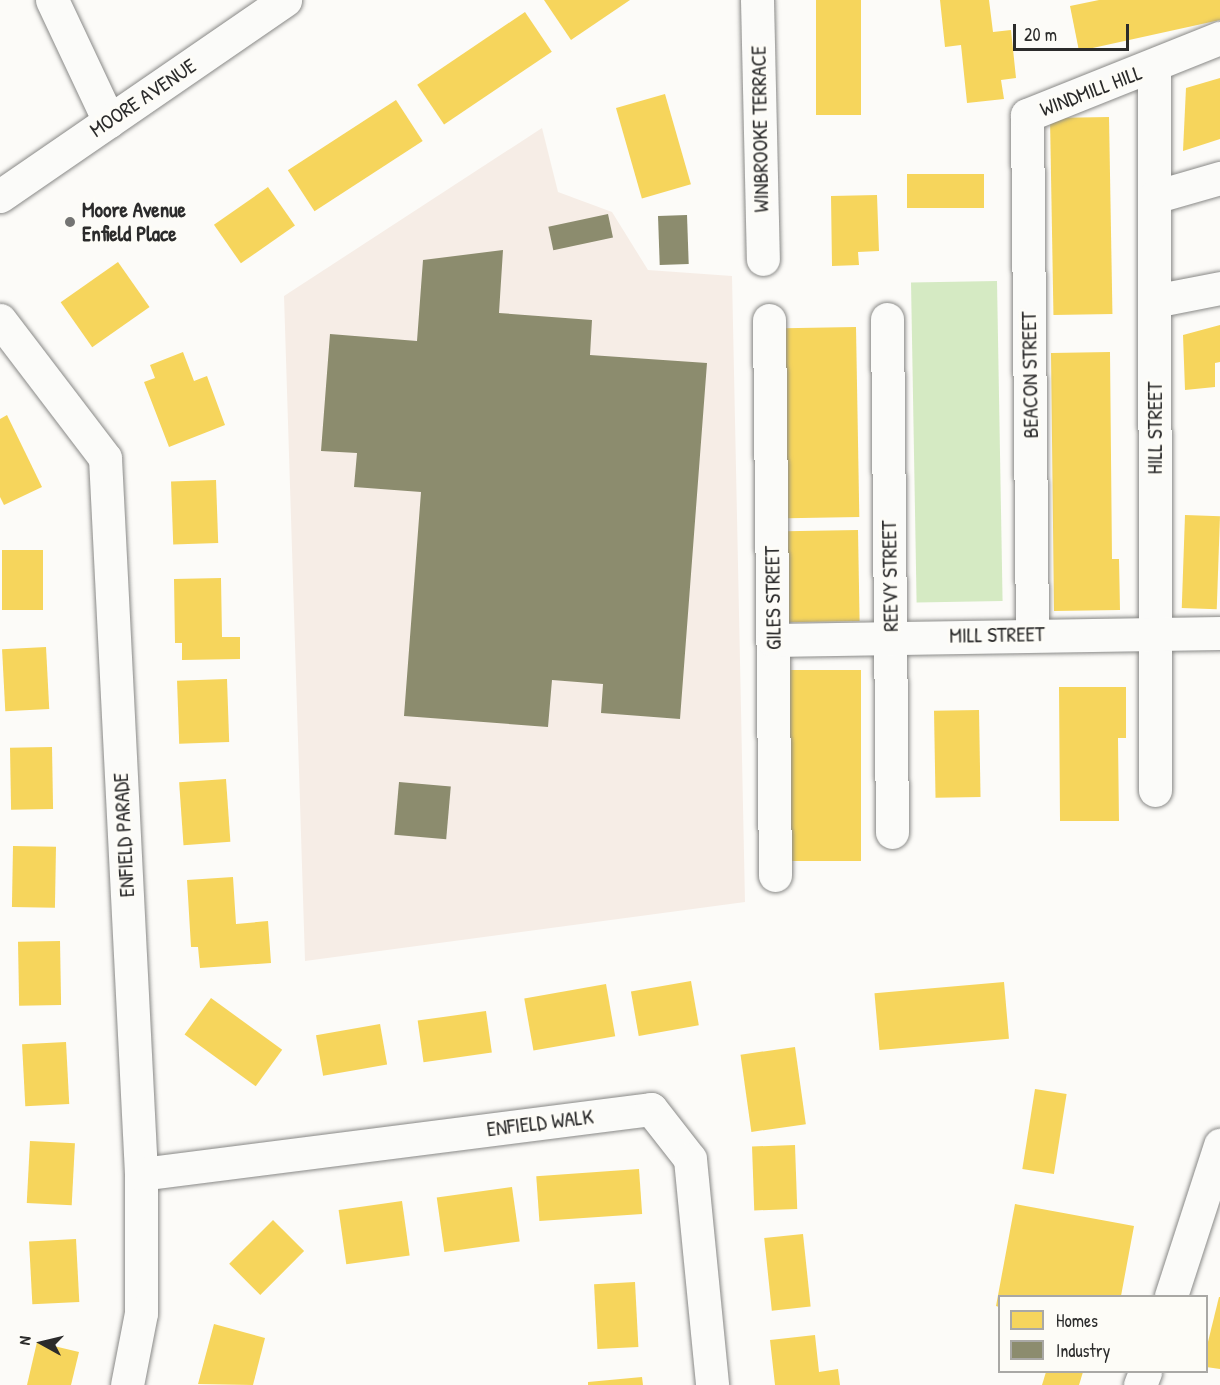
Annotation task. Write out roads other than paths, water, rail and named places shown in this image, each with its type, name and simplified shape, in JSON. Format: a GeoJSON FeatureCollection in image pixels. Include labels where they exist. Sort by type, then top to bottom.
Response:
{"type":"FeatureCollection","features":[{"type":"Feature","properties":{"kind":"street"},"geometry":{"type":"LineString","coordinates":[[52,0],[109,121]]}},
{"type":"Feature","properties":{"kind":"street","name":"MOORE AVENUE"},"geometry":{"type":"LineString","coordinates":[[0,196],[285,0]]}},
{"type":"Feature","properties":{"kind":"street","name":"WINBROOKE TERRACE"},"geometry":{"type":"LineString","coordinates":[[757,0],[763,259]]}},
{"type":"Feature","properties":{"kind":"street","name":"WINDMILL HILL"},"geometry":{"type":"LineString","coordinates":[[1027,115],[1154,67],[1220,38]]}},
{"type":"Feature","properties":{"kind":"street","name":"HILL STREET"},"geometry":{"type":"LineString","coordinates":[[1154,67],[1155,789]]}},
{"type":"Feature","properties":{"kind":"street","name":"BEACON STREET"},"geometry":{"type":"LineString","coordinates":[[1027,115],[1032,635]]}},
{"type":"Feature","properties":{"kind":"street"},"geometry":{"type":"LineString","coordinates":[[1154,197],[1220,178]]}},
{"type":"Feature","properties":{"kind":"street"},"geometry":{"type":"LineString","coordinates":[[1154,301],[1220,288]]}},
{"type":"Feature","properties":{"kind":"street","name":"REEVY STREET"},"geometry":{"type":"LineString","coordinates":[[887,319],[892,832]]}},
{"type":"Feature","properties":{"kind":"street","name":"ENFIELD PARADE"},"geometry":{"type":"LineString","coordinates":[[0,320],[105,458],[141,1174],[141,1313],[127,1385]]}},
{"type":"Feature","properties":{"kind":"street","name":"GILES STREET"},"geometry":{"type":"LineString","coordinates":[[769,320],[775,875]]}},
{"type":"Feature","properties":{"kind":"street","name":"MILL STREET"},"geometry":{"type":"LineString","coordinates":[[773,640],[1220,633]]}},
{"type":"Feature","properties":{"kind":"street","name":"ENFIELD WALK"},"geometry":{"type":"LineString","coordinates":[[141,1174],[651,1109],[690,1159],[711,1385]]}},
{"type":"Feature","properties":{"kind":"street"},"geometry":{"type":"LineString","coordinates":[[1171,1295],[1220,1144]]}},
{"type":"Feature","properties":{"kind":"place","name":"Moore Avenue Enfield Place"},"geometry":{"type":"Point","coordinates":[70,222]}}]}
